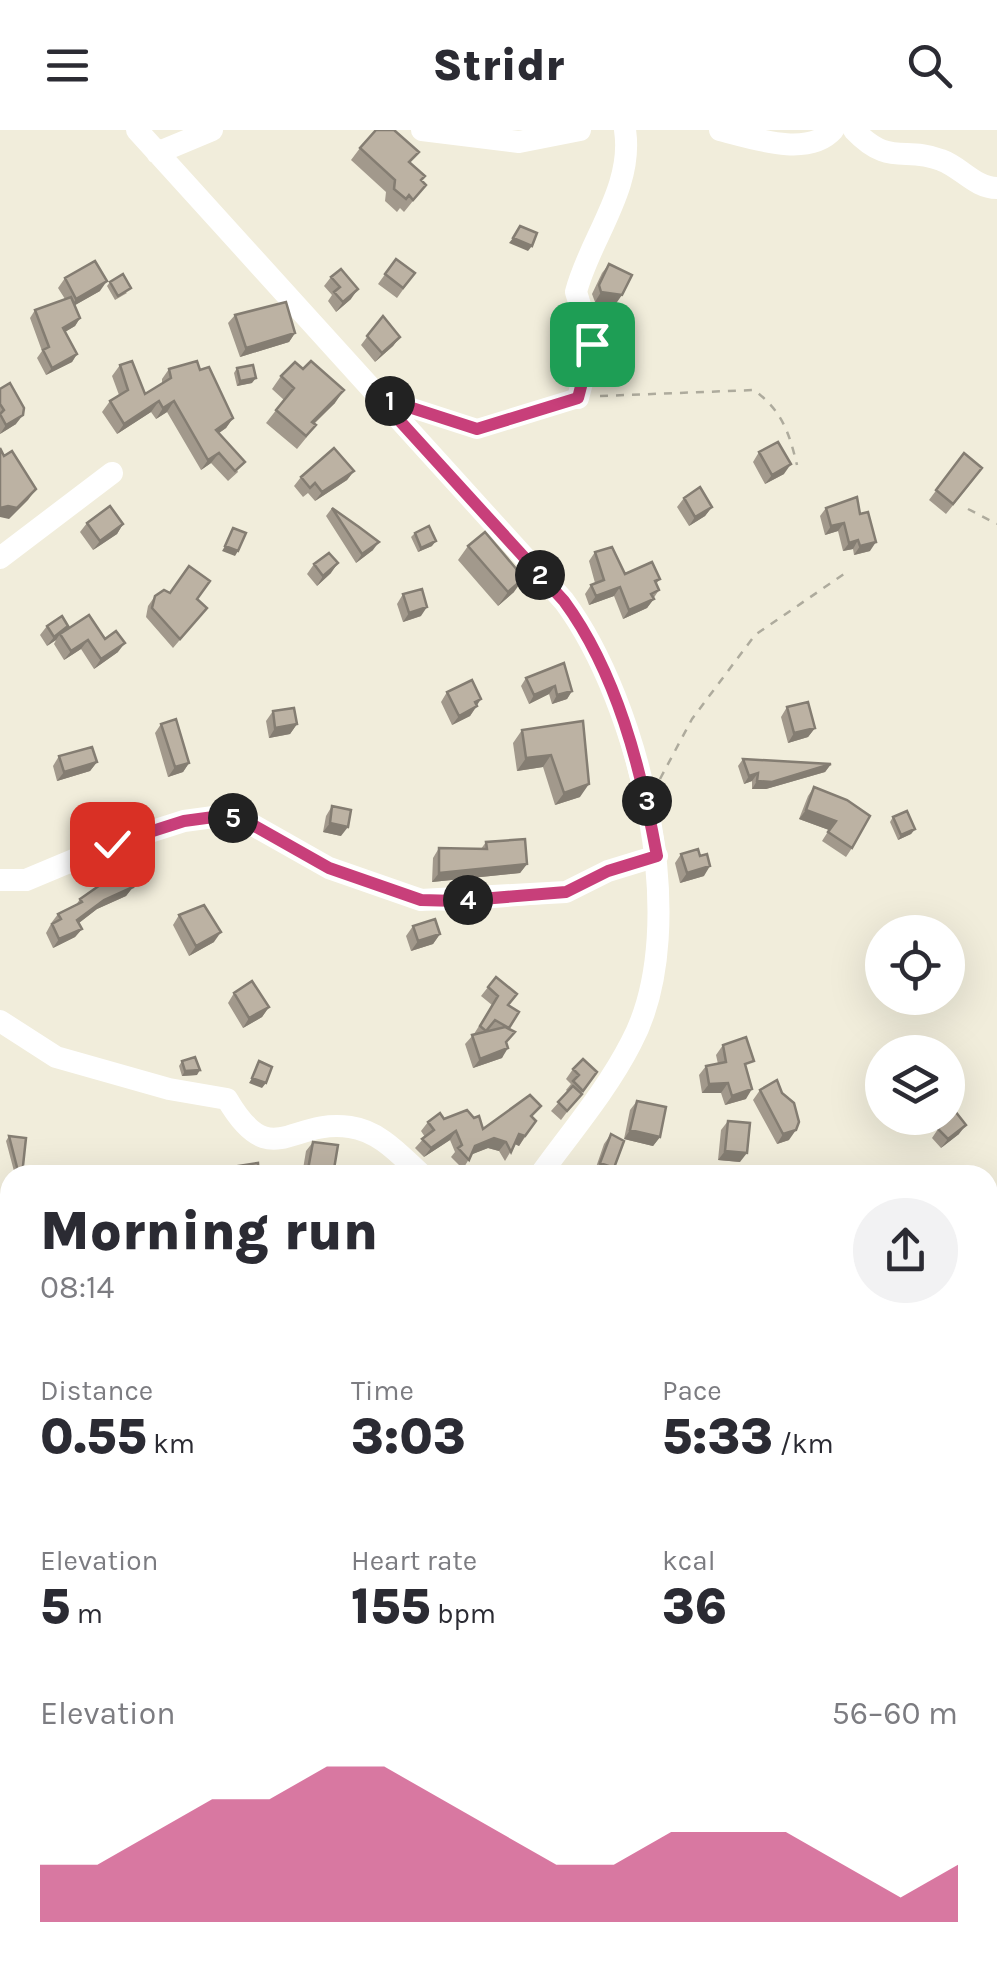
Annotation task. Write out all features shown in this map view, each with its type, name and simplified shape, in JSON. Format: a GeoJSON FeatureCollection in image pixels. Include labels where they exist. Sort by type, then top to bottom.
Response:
{"type":"FeatureCollection","features":[{"type":"Feature","properties":{"kind":"street"},"geometry":{"type":"LineString","coordinates":[[137,130],[564,601],[589,635],[606,675],[647,802],[657,856],[657,959],[633,1041],[547,1165]]}},
{"type":"Feature","properties":{"kind":"street"},"geometry":{"type":"LineString","coordinates":[[157,153],[212,130]]}},
{"type":"Feature","properties":{"kind":"street"},"geometry":{"type":"LineString","coordinates":[[422,130],[518,142],[580,130]]}},
{"type":"Feature","properties":{"kind":"street"},"geometry":{"type":"LineString","coordinates":[[578,398],[592,344],[576,292],[604,229],[620,174],[625,130]]}},
{"type":"Feature","properties":{"kind":"street"},"geometry":{"type":"LineString","coordinates":[[720,130],[804,144],[820,141],[840,130],[892,156],[939,159],[987,188],[997,188]]}},
{"type":"Feature","properties":{"kind":"street"},"geometry":{"type":"LineString","coordinates":[[0,558],[112,473]]}},
{"type":"Feature","properties":{"kind":"street"},"geometry":{"type":"LineString","coordinates":[[0,880],[26,880],[112,844],[184,821],[221,816],[244,820],[329,868],[421,900],[566,892],[608,871],[657,856]]}},
{"type":"Feature","properties":{"kind":"street"},"geometry":{"type":"LineString","coordinates":[[0,1021],[56,1057],[170,1089],[227,1099],[247,1130],[263,1139],[279,1142],[350,1126],[378,1136],[411,1165]]}},
{"type":"Feature","properties":{"kind":"path"},"geometry":{"type":"LineString","coordinates":[[409,408],[477,429],[578,398],[754,390],[773,404],[788,427],[797,465]]}},
{"type":"Feature","properties":{"kind":"path"},"geometry":{"type":"LineString","coordinates":[[968,509],[997,524]]}},
{"type":"Feature","properties":{"kind":"path"},"geometry":{"type":"LineString","coordinates":[[647,802],[692,718],[756,635],[844,574]]}},
{"type":"Feature","properties":{"kind":"building"},"geometry":{"type":"Polygon","coordinates":[[[376,130],[394,130],[419,152],[409,162],[425,176],[421,180],[426,185],[413,200],[394,189],[395,180],[360,148],[376,130]]]}},
{"type":"Feature","properties":{"kind":"building"},"geometry":{"type":"Polygon","coordinates":[[[520,226],[537,233],[532,246],[513,238],[520,226]]]}},
{"type":"Feature","properties":{"kind":"building"},"geometry":{"type":"Polygon","coordinates":[[[396,259],[415,273],[403,288],[385,274],[396,259]]]}},
{"type":"Feature","properties":{"kind":"building"},"geometry":{"type":"Polygon","coordinates":[[[95,261],[107,281],[76,299],[65,278],[95,261]]]}},
{"type":"Feature","properties":{"kind":"building"},"geometry":{"type":"Polygon","coordinates":[[[609,264],[632,275],[622,295],[601,292],[599,285],[609,264]]]}},
{"type":"Feature","properties":{"kind":"building"},"geometry":{"type":"Polygon","coordinates":[[[341,269],[358,289],[343,302],[334,292],[340,287],[331,277],[341,269]]]}},
{"type":"Feature","properties":{"kind":"building"},"geometry":{"type":"Polygon","coordinates":[[[123,274],[131,288],[118,296],[110,282],[123,274]]]}},
{"type":"Feature","properties":{"kind":"building"},"geometry":{"type":"Polygon","coordinates":[[[71,297],[80,318],[63,328],[77,354],[52,368],[43,350],[49,347],[35,310],[71,297]]]}},
{"type":"Feature","properties":{"kind":"building"},"geometry":{"type":"Polygon","coordinates":[[[286,302],[295,333],[246,348],[235,315],[286,302]]]}},
{"type":"Feature","properties":{"kind":"building"},"geometry":{"type":"Polygon","coordinates":[[[383,316],[400,337],[382,353],[367,336],[383,316]]]}},
{"type":"Feature","properties":{"kind":"building"},"geometry":{"type":"Polygon","coordinates":[[[132,361],[145,394],[171,378],[169,369],[197,361],[200,370],[209,367],[233,418],[216,430],[245,462],[235,471],[219,453],[208,460],[174,401],[163,408],[159,401],[124,424],[110,401],[128,390],[120,365],[132,361]]]}},
{"type":"Feature","properties":{"kind":"building"},"geometry":{"type":"Polygon","coordinates":[[[311,361],[344,390],[312,422],[316,425],[306,436],[276,410],[294,388],[281,376],[295,362],[303,369],[311,361]]]}},
{"type":"Feature","properties":{"kind":"building"},"geometry":{"type":"Polygon","coordinates":[[[253,365],[256,378],[240,381],[237,368],[253,365]]]}},
{"type":"Feature","properties":{"kind":"building"},"geometry":{"type":"Polygon","coordinates":[[[10,383],[24,408],[23,415],[6,425],[0,414],[4,410],[0,389],[10,383]]]}},
{"type":"Feature","properties":{"kind":"building"},"geometry":{"type":"Polygon","coordinates":[[[778,442],[791,464],[772,475],[759,452],[778,442]]]}},
{"type":"Feature","properties":{"kind":"building"},"geometry":{"type":"Polygon","coordinates":[[[0,448],[4,456],[12,451],[36,489],[17,508],[0,508],[0,448]]]}},
{"type":"Feature","properties":{"kind":"building"},"geometry":{"type":"Polygon","coordinates":[[[334,448],[354,471],[322,492],[315,483],[310,488],[301,477],[334,448]]]}},
{"type":"Feature","properties":{"kind":"building"},"geometry":{"type":"Polygon","coordinates":[[[964,453],[982,468],[953,504],[936,490],[964,453]]]}},
{"type":"Feature","properties":{"kind":"building"},"geometry":{"type":"Polygon","coordinates":[[[700,487],[712,507],[695,517],[684,498],[700,487]]]}},
{"type":"Feature","properties":{"kind":"building"},"geometry":{"type":"Polygon","coordinates":[[[857,497],[860,514],[868,512],[876,542],[860,546],[858,540],[849,543],[844,523],[831,526],[826,508],[857,497]]]}},
{"type":"Feature","properties":{"kind":"building"},"geometry":{"type":"Polygon","coordinates":[[[110,506],[123,524],[100,541],[87,523],[110,506]]]}},
{"type":"Feature","properties":{"kind":"building"},"geometry":{"type":"Polygon","coordinates":[[[332,508],[359,527],[379,542],[362,554],[332,508]]]}},
{"type":"Feature","properties":{"kind":"building"},"geometry":{"type":"Polygon","coordinates":[[[429,526],[436,541],[421,548],[415,533],[429,526]]]}},
{"type":"Feature","properties":{"kind":"building"},"geometry":{"type":"Polygon","coordinates":[[[233,528],[246,533],[238,551],[225,546],[233,528]]]}},
{"type":"Feature","properties":{"kind":"building"},"geometry":{"type":"Polygon","coordinates":[[[485,532],[524,578],[508,592],[468,546],[485,532]]]}},
{"type":"Feature","properties":{"kind":"building"},"geometry":{"type":"Polygon","coordinates":[[[612,547],[625,574],[652,562],[660,579],[655,581],[659,590],[651,594],[654,599],[629,610],[620,587],[596,596],[591,585],[604,580],[595,552],[612,547]]]}},
{"type":"Feature","properties":{"kind":"building"},"geometry":{"type":"Polygon","coordinates":[[[329,553],[338,563],[323,576],[314,564],[329,553]]]}},
{"type":"Feature","properties":{"kind":"building"},"geometry":{"type":"Polygon","coordinates":[[[189,566],[210,581],[197,599],[207,608],[180,639],[152,608],[155,596],[164,590],[170,593],[189,566]]]}},
{"type":"Feature","properties":{"kind":"building"},"geometry":{"type":"Polygon","coordinates":[[[422,589],[427,607],[409,613],[403,594],[422,589]]]}},
{"type":"Feature","properties":{"kind":"building"},"geometry":{"type":"Polygon","coordinates":[[[89,615],[105,639],[116,631],[125,643],[101,659],[88,640],[71,651],[60,634],[89,615]]]}},
{"type":"Feature","properties":{"kind":"building"},"geometry":{"type":"Polygon","coordinates":[[[62,616],[68,626],[54,637],[47,626],[62,616]]]}},
{"type":"Feature","properties":{"kind":"building"},"geometry":{"type":"Polygon","coordinates":[[[564,663],[572,691],[557,695],[555,686],[534,695],[526,678],[564,663]]]}},
{"type":"Feature","properties":{"kind":"building"},"geometry":{"type":"Polygon","coordinates":[[[472,680],[481,699],[475,702],[477,706],[459,716],[447,692],[472,680]]]}},
{"type":"Feature","properties":{"kind":"building"},"geometry":{"type":"Polygon","coordinates":[[[808,702],[815,728],[794,733],[787,707],[808,702]]]}},
{"type":"Feature","properties":{"kind":"building"},"geometry":{"type":"Polygon","coordinates":[[[294,708],[297,724],[275,728],[273,711],[294,708]]]}},
{"type":"Feature","properties":{"kind":"building"},"geometry":{"type":"Polygon","coordinates":[[[176,719],[189,763],[175,767],[161,724],[176,719]]]}},
{"type":"Feature","properties":{"kind":"building"},"geometry":{"type":"Polygon","coordinates":[[[583,721],[589,784],[564,793],[551,755],[526,758],[522,730],[583,721]]]}},
{"type":"Feature","properties":{"kind":"building"},"geometry":{"type":"Polygon","coordinates":[[[92,747],[97,762],[64,772],[59,756],[92,747]]]}},
{"type":"Feature","properties":{"kind":"building"},"geometry":{"type":"Polygon","coordinates":[[[743,759],[831,764],[772,782],[757,781],[758,773],[749,776],[743,759]]]}},
{"type":"Feature","properties":{"kind":"building"},"geometry":{"type":"Polygon","coordinates":[[[814,787],[847,800],[870,816],[852,848],[828,832],[836,821],[806,810],[814,787]]]}},
{"type":"Feature","properties":{"kind":"building"},"geometry":{"type":"Polygon","coordinates":[[[332,806],[351,810],[348,827],[330,823],[332,806]]]}},
{"type":"Feature","properties":{"kind":"building"},"geometry":{"type":"Polygon","coordinates":[[[907,811],[915,829],[901,835],[893,817],[907,811]]]}},
{"type":"Feature","properties":{"kind":"building"},"geometry":{"type":"Polygon","coordinates":[[[525,839],[527,864],[439,873],[439,848],[487,849],[486,842],[525,839]]]}},
{"type":"Feature","properties":{"kind":"building"},"geometry":{"type":"Polygon","coordinates":[[[698,849],[700,856],[707,854],[710,866],[687,873],[681,854],[698,849]]]}},
{"type":"Feature","properties":{"kind":"building"},"geometry":{"type":"Polygon","coordinates":[[[121,860],[133,887],[104,900],[77,920],[82,929],[59,939],[52,924],[61,919],[58,914],[82,902],[80,899],[113,876],[108,865],[121,860]]]}},
{"type":"Feature","properties":{"kind":"building"},"geometry":{"type":"Polygon","coordinates":[[[204,905],[221,932],[196,946],[179,915],[204,905]]]}},
{"type":"Feature","properties":{"kind":"building"},"geometry":{"type":"Polygon","coordinates":[[[435,919],[440,934],[418,941],[413,926],[435,919]]]}},
{"type":"Feature","properties":{"kind":"building"},"geometry":{"type":"Polygon","coordinates":[[[496,977],[517,994],[508,1005],[519,1012],[509,1028],[495,1020],[486,1031],[480,1026],[498,996],[488,987],[496,977]]]}},
{"type":"Feature","properties":{"kind":"building"},"geometry":{"type":"Polygon","coordinates":[[[252,981],[269,1007],[249,1018],[234,993],[252,981]]]}},
{"type":"Feature","properties":{"kind":"building"},"geometry":{"type":"Polygon","coordinates":[[[505,1027],[515,1032],[506,1042],[508,1048],[480,1059],[472,1035],[505,1027]]]}},
{"type":"Feature","properties":{"kind":"building"},"geometry":{"type":"Polygon","coordinates":[[[746,1037],[754,1061],[745,1064],[752,1089],[732,1096],[728,1083],[709,1084],[706,1066],[726,1062],[723,1045],[746,1037]]]}},
{"type":"Feature","properties":{"kind":"building"},"geometry":{"type":"Polygon","coordinates":[[[195,1057],[200,1070],[185,1071],[182,1061],[195,1057]]]}},
{"type":"Feature","properties":{"kind":"building"},"geometry":{"type":"Polygon","coordinates":[[[583,1059],[597,1072],[583,1091],[573,1081],[579,1075],[573,1069],[583,1059]]]}},
{"type":"Feature","properties":{"kind":"building"},"geometry":{"type":"Polygon","coordinates":[[[259,1061],[272,1067],[266,1083],[252,1078],[259,1061]]]}},
{"type":"Feature","properties":{"kind":"building"},"geometry":{"type":"Polygon","coordinates":[[[777,1080],[782,1093],[794,1103],[799,1122],[796,1130],[783,1134],[760,1090],[777,1080]]]}},
{"type":"Feature","properties":{"kind":"building"},"geometry":{"type":"Polygon","coordinates":[[[573,1086],[582,1094],[567,1111],[558,1102],[573,1086]]]}},
{"type":"Feature","properties":{"kind":"building"},"geometry":{"type":"Polygon","coordinates":[[[530,1095],[541,1106],[531,1116],[536,1121],[525,1136],[519,1134],[511,1152],[506,1142],[494,1138],[475,1146],[469,1160],[458,1148],[462,1145],[456,1131],[431,1148],[422,1139],[434,1130],[428,1122],[440,1113],[444,1119],[467,1110],[474,1118],[479,1116],[483,1129],[530,1095]]]}},
{"type":"Feature","properties":{"kind":"building"},"geometry":{"type":"Polygon","coordinates":[[[637,1101],[666,1107],[660,1137],[630,1130],[637,1101]]]}},
{"type":"Feature","properties":{"kind":"building"},"geometry":{"type":"Polygon","coordinates":[[[728,1121],[750,1123],[747,1153],[725,1151],[728,1121]]]}},
{"type":"Feature","properties":{"kind":"building"},"geometry":{"type":"Polygon","coordinates":[[[611,1134],[624,1141],[615,1165],[600,1163],[611,1134]]]}},
{"type":"Feature","properties":{"kind":"building"},"geometry":{"type":"Polygon","coordinates":[[[9,1136],[26,1138],[23,1165],[16,1165],[9,1136]]]}},
{"type":"Feature","properties":{"kind":"building"},"geometry":{"type":"Polygon","coordinates":[[[313,1142],[338,1145],[335,1165],[309,1165],[313,1142]]]}},
{"type":"Feature","properties":{"kind":"route"},"geometry":{"type":"LineString","coordinates":[[112,844],[184,821],[221,816],[244,820],[329,868],[421,900],[457,901],[566,892],[608,871],[657,856],[636,764],[589,635],[564,601],[378,397],[477,429],[540,406],[578,398],[592,344]]}}]}
